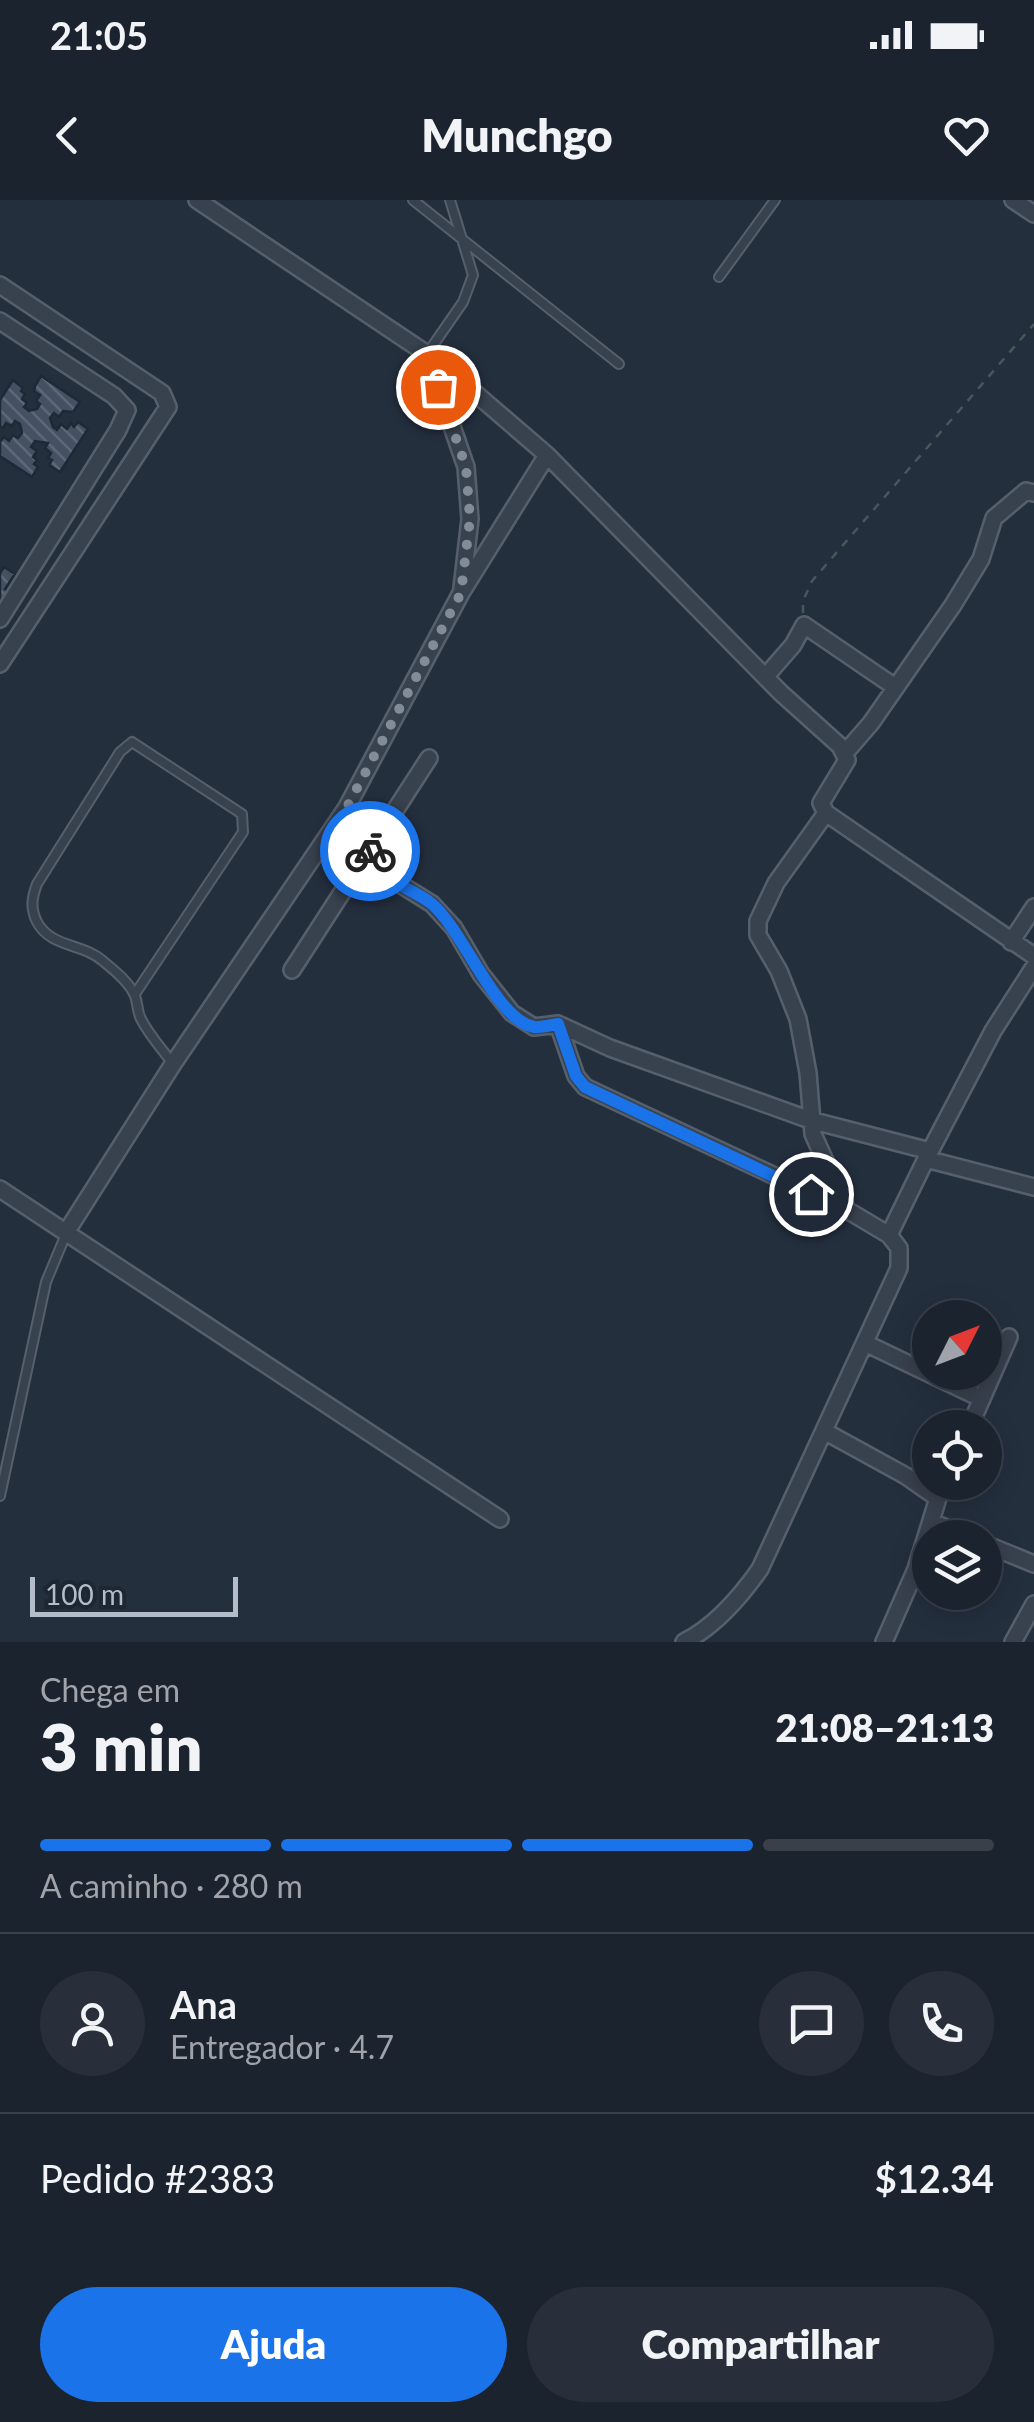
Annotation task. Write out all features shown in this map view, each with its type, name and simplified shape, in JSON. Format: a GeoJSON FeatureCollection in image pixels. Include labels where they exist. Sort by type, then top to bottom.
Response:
{"type":"FeatureCollection","features":[{"type":"Feature","properties":{"kind":"street"},"geometry":{"type":"LineString","coordinates":[[197,200],[427,354],[546,456],[845,753]]}},
{"type":"Feature","properties":{"kind":"street"},"geometry":{"type":"LineString","coordinates":[[1013,200],[1034,214]]}},
{"type":"Feature","properties":{"kind":"street"},"geometry":{"type":"LineString","coordinates":[[0,285],[162,392],[168,407],[0,664]]}},
{"type":"Feature","properties":{"kind":"street"},"geometry":{"type":"LineString","coordinates":[[0,321],[114,396],[127,410],[0,619]]}},
{"type":"Feature","properties":{"kind":"street"},"geometry":{"type":"LineString","coordinates":[[427,354],[466,467],[470,519],[461,593]]}},
{"type":"Feature","properties":{"kind":"street"},"geometry":{"type":"LineString","coordinates":[[66,1232],[173,1064],[347,807],[461,593],[546,456]]}},
{"type":"Feature","properties":{"kind":"street"},"geometry":{"type":"LineString","coordinates":[[1034,494],[1026,491],[994,518],[981,559],[845,753],[842,769],[822,803],[826,814],[1034,956]]}},
{"type":"Feature","properties":{"kind":"street"},"geometry":{"type":"LineString","coordinates":[[766,676],[793,645],[804,625],[894,687]]}},
{"type":"Feature","properties":{"kind":"street"},"geometry":{"type":"LineString","coordinates":[[292,970],[428,758]]}},
{"type":"Feature","properties":{"kind":"street"},"geometry":{"type":"LineString","coordinates":[[347,807],[366,832],[370,857],[379,871],[432,904],[454,928],[480,974],[512,1013],[534,1027],[558,1024],[629,1055],[810,1120],[1034,1187]]}},
{"type":"Feature","properties":{"kind":"street"},"geometry":{"type":"LineString","coordinates":[[826,814],[776,884],[758,920],[758,936],[780,972],[798,1019],[808,1073],[810,1120],[846,1210]]}},
{"type":"Feature","properties":{"kind":"street"},"geometry":{"type":"LineString","coordinates":[[1011,942],[1034,907]]}},
{"type":"Feature","properties":{"kind":"street"},"geometry":{"type":"LineString","coordinates":[[890,1235],[993,1031],[1034,967]]}},
{"type":"Feature","properties":{"kind":"street"},"geometry":{"type":"LineString","coordinates":[[558,1024],[576,1076],[585,1087],[846,1210],[890,1235],[898,1248],[899,1268],[760,1569],[696,1640]]}},
{"type":"Feature","properties":{"kind":"street"},"geometry":{"type":"LineString","coordinates":[[0,1189],[500,1519]]}},
{"type":"Feature","properties":{"kind":"street"},"geometry":{"type":"LineString","coordinates":[[977,1410],[1009,1337]]}},
{"type":"Feature","properties":{"kind":"street"},"geometry":{"type":"LineString","coordinates":[[864,1343],[982,1400]]}},
{"type":"Feature","properties":{"kind":"street"},"geometry":{"type":"LineString","coordinates":[[824,1431],[912,1478]]}},
{"type":"Feature","properties":{"kind":"street"},"geometry":{"type":"LineString","coordinates":[[1002,1551],[1034,1564]]}},
{"type":"Feature","properties":{"kind":"street"},"geometry":{"type":"LineString","coordinates":[[884,1642],[912,1578]]}},
{"type":"Feature","properties":{"kind":"street"},"geometry":{"type":"LineString","coordinates":[[1013,1642],[1034,1604]]}},
{"type":"Feature","properties":{"kind":"lane"},"geometry":{"type":"LineString","coordinates":[[413,200],[619,364]]}},
{"type":"Feature","properties":{"kind":"lane"},"geometry":{"type":"LineString","coordinates":[[427,354],[463,302],[474,275],[450,200]]}},
{"type":"Feature","properties":{"kind":"lane"},"geometry":{"type":"LineString","coordinates":[[719,277],[775,200]]}},
{"type":"Feature","properties":{"kind":"lane"},"geometry":{"type":"LineString","coordinates":[[135,994],[245,822],[242,814],[132,742],[120,752],[32,897],[36,921],[44,932],[57,942],[95,954],[135,994],[138,1014],[173,1064]]}},
{"type":"Feature","properties":{"kind":"lane"},"geometry":{"type":"LineString","coordinates":[[0,1496],[46,1282],[66,1232]]}},
{"type":"Feature","properties":{"kind":"path"},"geometry":{"type":"LineString","coordinates":[[804,625],[803,601],[812,581],[1034,324]]}},
{"type":"Feature","properties":{"kind":"building"},"geometry":{"type":"Polygon","coordinates":[[[41,376],[80,402],[73,412],[63,411],[59,417],[54,413],[50,418],[53,427],[57,430],[61,424],[67,429],[78,422],[88,429],[60,472],[49,465],[51,453],[45,448],[48,443],[35,441],[31,447],[37,451],[33,457],[38,467],[32,477],[0,456],[4,437],[9,441],[13,435],[18,438],[22,433],[15,421],[12,426],[0,426],[0,400],[13,380],[23,388],[22,399],[27,403],[24,407],[29,411],[37,409],[40,395],[34,391],[41,376]]]}},
{"type":"Feature","properties":{"kind":"building"},"geometry":{"type":"Polygon","coordinates":[[[4,567],[15,574],[5,589],[12,594],[5,604],[0,601],[0,573],[4,567]]]}},
{"type":"Feature","properties":{"kind":"way so far"},"geometry":{"type":"LineString","coordinates":[[370,851],[366,832],[347,807],[461,593],[470,519],[466,467],[438,387]]}},
{"type":"Feature","properties":{"kind":"route"},"geometry":{"type":"LineString","coordinates":[[370,851],[379,871],[432,904],[454,928],[480,974],[512,1013],[534,1027],[558,1024],[576,1076],[585,1087],[811,1194]]}}]}
